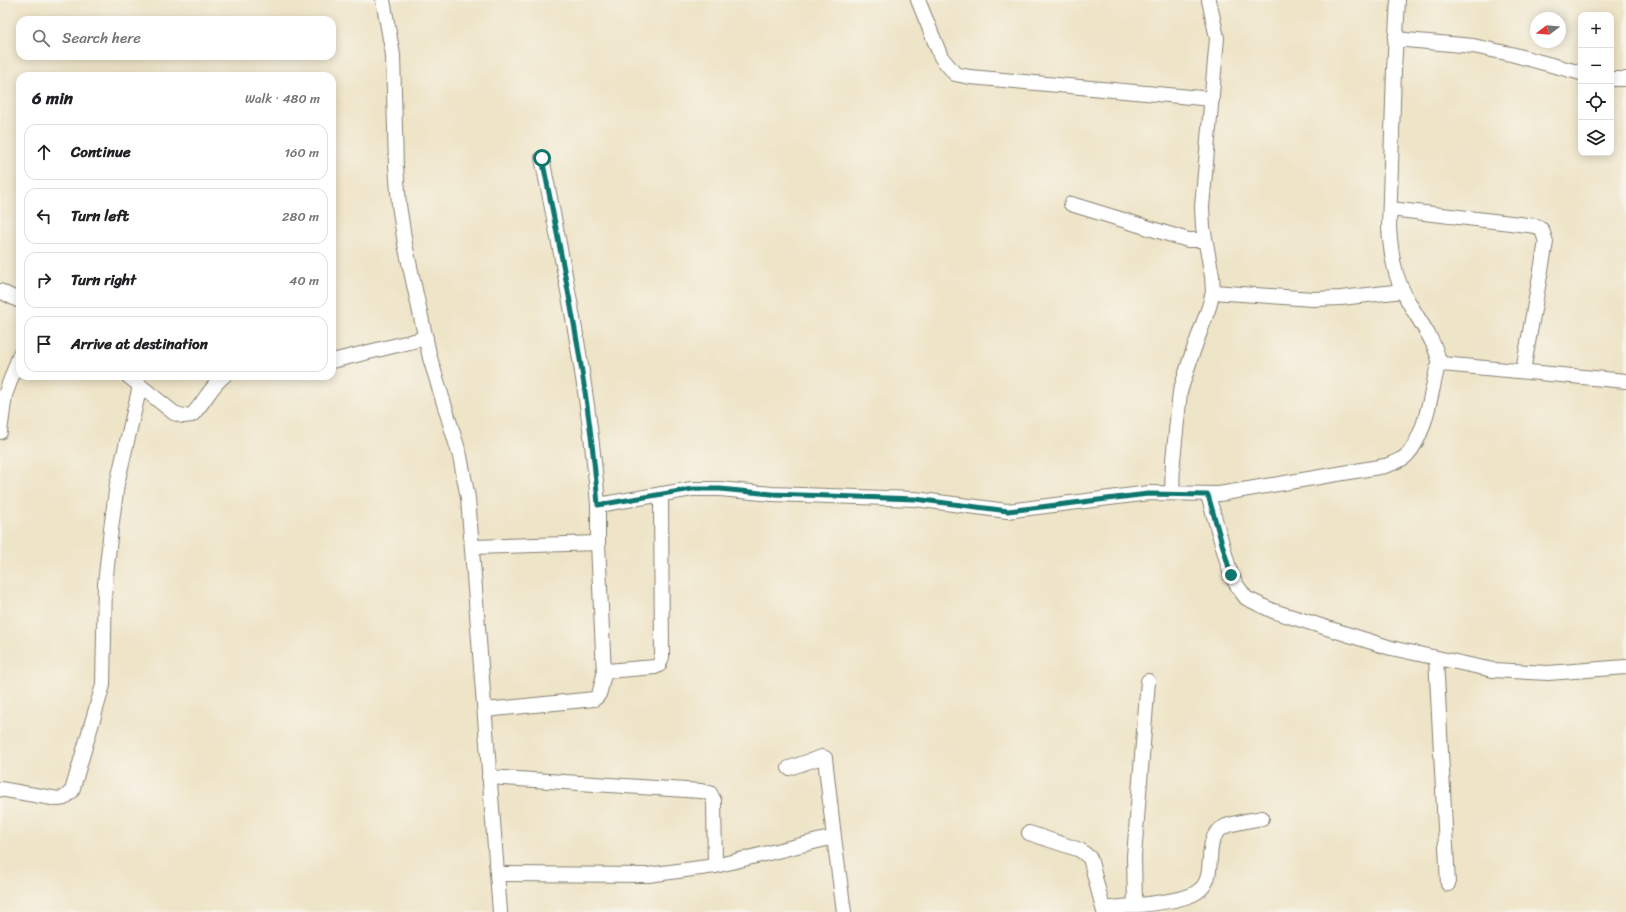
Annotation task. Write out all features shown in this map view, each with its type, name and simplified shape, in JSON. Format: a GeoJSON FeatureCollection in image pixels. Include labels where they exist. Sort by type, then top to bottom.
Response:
{"type":"FeatureCollection","features":[{"type":"Feature","properties":{"kind":"street"},"geometry":{"type":"LineString","coordinates":[[383,0],[393,54],[399,205],[405,244],[426,338],[460,456],[468,498],[473,547],[500,912]]}},
{"type":"Feature","properties":{"kind":"street"},"geometry":{"type":"LineString","coordinates":[[918,0],[941,57],[955,74],[970,77],[1212,99]]}},
{"type":"Feature","properties":{"kind":"street"},"geometry":{"type":"LineString","coordinates":[[1172,493],[1173,460],[1180,392],[1191,357],[1210,307],[1213,292],[1212,276],[1205,240],[1202,207],[1217,38],[1210,0]]}},
{"type":"Feature","properties":{"kind":"street"},"geometry":{"type":"LineString","coordinates":[[1398,0],[1395,39],[1390,209],[1391,253],[1395,271],[1402,290],[1432,340],[1440,365]]}},
{"type":"Feature","properties":{"kind":"street"},"geometry":{"type":"LineString","coordinates":[[1395,39],[1473,46],[1511,54],[1578,72]]}},
{"type":"Feature","properties":{"kind":"street"},"geometry":{"type":"LineString","coordinates":[[1614,79],[1626,79]]}},
{"type":"Feature","properties":{"kind":"street"},"geometry":{"type":"LineString","coordinates":[[485,710],[594,699],[599,694],[604,674],[598,543],[598,505],[595,466],[576,324],[542,158]]}},
{"type":"Feature","properties":{"kind":"street"},"geometry":{"type":"LineString","coordinates":[[1071,204],[1188,240],[1205,240]]}},
{"type":"Feature","properties":{"kind":"street"},"geometry":{"type":"LineString","coordinates":[[1390,209],[1536,226],[1542,230],[1546,242],[1522,371]]}},
{"type":"Feature","properties":{"kind":"street"},"geometry":{"type":"LineString","coordinates":[[1213,292],[1320,299],[1341,298],[1402,290]]}},
{"type":"Feature","properties":{"kind":"street"},"geometry":{"type":"LineString","coordinates":[[0,291],[16,299]]}},
{"type":"Feature","properties":{"kind":"street"},"geometry":{"type":"LineString","coordinates":[[336,360],[426,338]]}},
{"type":"Feature","properties":{"kind":"street"},"geometry":{"type":"LineString","coordinates":[[0,432],[5,395],[16,365]]}},
{"type":"Feature","properties":{"kind":"street"},"geometry":{"type":"LineString","coordinates":[[598,505],[692,489],[720,489],[772,494],[915,499],[1008,511],[1123,496],[1172,493],[1208,495],[1243,491],[1385,466],[1398,462],[1407,454],[1421,430],[1437,369],[1440,365]]}},
{"type":"Feature","properties":{"kind":"street"},"geometry":{"type":"LineString","coordinates":[[1440,365],[1626,380]]}},
{"type":"Feature","properties":{"kind":"street"},"geometry":{"type":"LineString","coordinates":[[133,380],[174,413],[183,416],[192,415],[201,406],[213,387],[220,380]]}},
{"type":"Feature","properties":{"kind":"street"},"geometry":{"type":"LineString","coordinates":[[0,789],[58,799],[64,798],[72,791],[103,685],[105,584],[111,529],[117,484],[140,386]]}},
{"type":"Feature","properties":{"kind":"street"},"geometry":{"type":"LineString","coordinates":[[604,674],[613,670],[655,667],[661,662],[661,494]]}},
{"type":"Feature","properties":{"kind":"street"},"geometry":{"type":"LineString","coordinates":[[1208,495],[1231,575],[1246,598],[1273,612],[1334,629],[1367,642],[1493,670],[1519,673],[1548,673],[1626,667]]}},
{"type":"Feature","properties":{"kind":"street"},"geometry":{"type":"LineString","coordinates":[[473,547],[598,543]]}},
{"type":"Feature","properties":{"kind":"street"},"geometry":{"type":"LineString","coordinates":[[1436,658],[1448,884]]}},
{"type":"Feature","properties":{"kind":"street"},"geometry":{"type":"LineString","coordinates":[[1135,905],[1134,856],[1148,681]]}},
{"type":"Feature","properties":{"kind":"street"},"geometry":{"type":"LineString","coordinates":[[789,768],[822,757],[825,758],[844,912]]}},
{"type":"Feature","properties":{"kind":"street"},"geometry":{"type":"LineString","coordinates":[[490,776],[706,792],[713,797],[714,801],[715,866]]}},
{"type":"Feature","properties":{"kind":"street"},"geometry":{"type":"LineString","coordinates":[[1029,833],[1080,850],[1090,858],[1105,912],[1112,908],[1179,898],[1198,892],[1206,884],[1209,874],[1211,846],[1213,838],[1218,831],[1226,826],[1262,818]]}},
{"type":"Feature","properties":{"kind":"street"},"geometry":{"type":"LineString","coordinates":[[497,874],[648,875],[715,866],[834,838]]}},
{"type":"Feature","properties":{"kind":"route"},"geometry":{"type":"LineString","coordinates":[[542,158],[576,324],[595,466],[598,505],[692,489],[720,489],[772,494],[915,499],[948,502],[984,509],[1008,511],[1123,496],[1172,493],[1208,495],[1231,575]]}}]}
